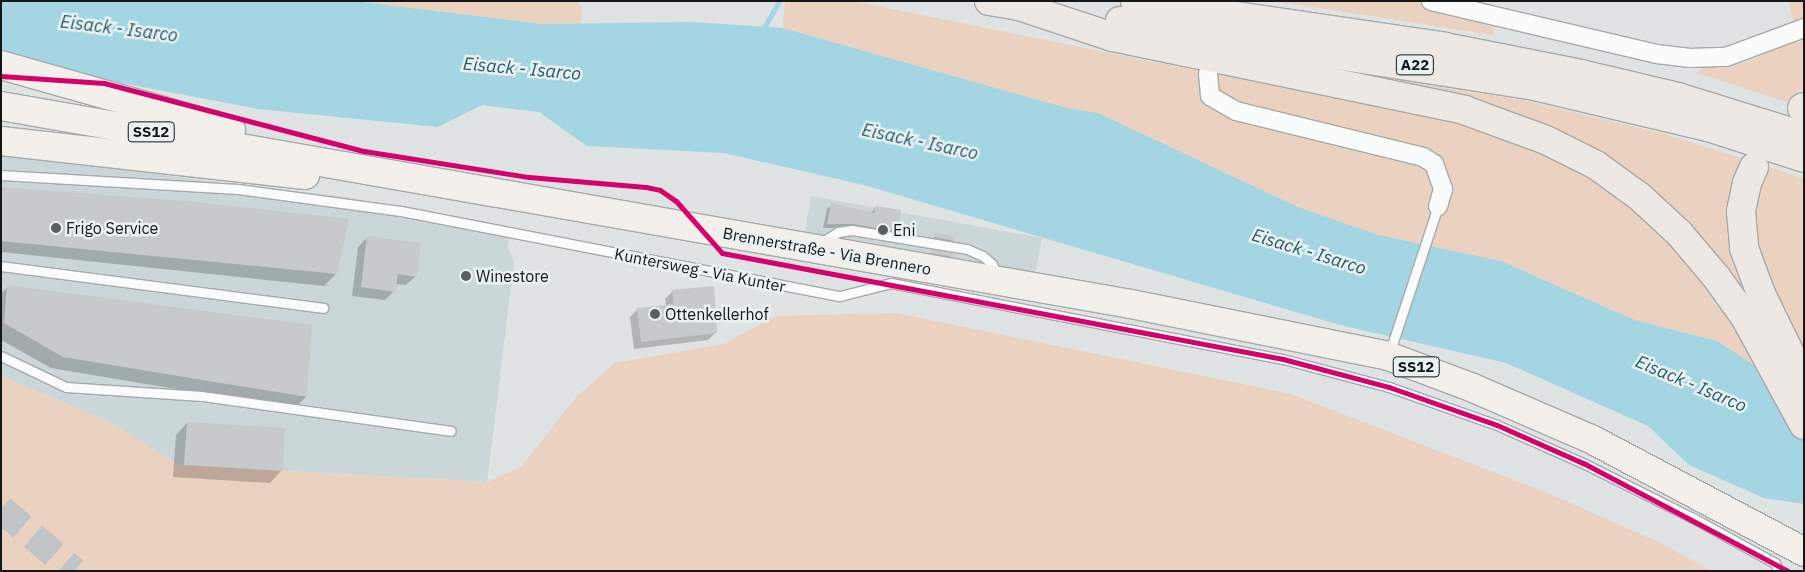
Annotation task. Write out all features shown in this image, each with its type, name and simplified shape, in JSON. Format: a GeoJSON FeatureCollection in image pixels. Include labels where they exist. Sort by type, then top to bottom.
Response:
{"type":"FeatureCollection","features":[{"type":"Feature","properties":{"kind":"highway","name":"A22"},"geometry":{"type":"LineString","coordinates":[[989,1],[1440,69],[1534,86],[1708,127],[1804,158]]}},
{"type":"Feature","properties":{"kind":"highway","name":"A22"},"geometry":{"type":"LineString","coordinates":[[1135,1],[1445,48],[1678,97],[1804,136]]}},
{"type":"Feature","properties":{"kind":"highway"},"geometry":{"type":"LineString","coordinates":[[1019,6],[1112,37],[1464,110],[1546,140],[1596,165],[1640,197],[1679,232],[1745,317],[1804,425]]}},
{"type":"Feature","properties":{"kind":"highway"},"geometry":{"type":"LineString","coordinates":[[1678,97],[1738,102],[1803,112]]}},
{"type":"Feature","properties":{"kind":"highway"},"geometry":{"type":"LineString","coordinates":[[1754,167],[1741,211],[1744,248],[1777,328],[1804,382]]}},
{"type":"Feature","properties":{"kind":"main road"},"geometry":{"type":"LineString","coordinates":[[1,65],[240,132],[300,158]]}},
{"type":"Feature","properties":{"kind":"main road","name":"SS12"},"geometry":{"type":"LineString","coordinates":[[1,106],[449,184]]}},
{"type":"Feature","properties":{"kind":"main road"},"geometry":{"type":"LineString","coordinates":[[1,141],[300,175],[449,184]]}},
{"type":"Feature","properties":{"kind":"main road","name":"Brennerstraße - Via Brennero"},"geometry":{"type":"LineString","coordinates":[[449,184],[1390,350]]}},
{"type":"Feature","properties":{"kind":"main road","name":"SS12"},"geometry":{"type":"LineString","coordinates":[[1390,350],[1591,439],[1804,552]]}},
{"type":"Feature","properties":{"kind":"street"},"geometry":{"type":"LineString","coordinates":[[1431,1],[1657,54],[1690,58],[1726,57],[1804,28]]}},
{"type":"Feature","properties":{"kind":"street"},"geometry":{"type":"LineString","coordinates":[[1208,73],[1210,96],[1236,111],[1423,157],[1434,164],[1443,189],[1438,206]]}},
{"type":"Feature","properties":{"kind":"lane","name":"Kuntersweg - Via Kunter"},"geometry":{"type":"LineString","coordinates":[[1,175],[238,189],[401,211],[510,234],[840,296],[891,283],[1283,359],[1389,387],[1497,425],[1585,464],[1776,567]]}},
{"type":"Feature","properties":{"kind":"lane"},"geometry":{"type":"LineString","coordinates":[[1390,350],[1438,206]]}},
{"type":"Feature","properties":{"kind":"lane"},"geometry":{"type":"LineString","coordinates":[[1,266],[323,308]]}},
{"type":"Feature","properties":{"kind":"lane"},"geometry":{"type":"LineString","coordinates":[[1,356],[66,387],[202,396],[450,431]]}},
{"type":"Feature","properties":{"kind":"shaded area"},"geometry":{"type":"Polygon","coordinates":[[[354,1],[577,1],[582,7],[581,23],[542,24],[354,1]]]}},
{"type":"Feature","properties":{"kind":"shaded area"},"geometry":{"type":"Polygon","coordinates":[[[785,1],[853,1],[1208,73],[1273,81],[1460,121],[1554,154],[1596,179],[1635,208],[1707,280],[1762,370],[1717,341],[1635,320],[1501,261],[1379,235],[1298,207],[1098,113],[1067,108],[783,28],[785,1]]]}},
{"type":"Feature","properties":{"kind":"shaded area"},"geometry":{"type":"Polygon","coordinates":[[[1274,1],[1480,1],[1499,7],[1493,35],[1274,1]]]}},
{"type":"Feature","properties":{"kind":"shaded area"},"geometry":{"type":"Polygon","coordinates":[[[1791,1],[1804,1],[1804,18],[1794,23],[1789,5],[1791,1]]]}},
{"type":"Feature","properties":{"kind":"shaded area"},"geometry":{"type":"Polygon","coordinates":[[[1804,38],[1804,87],[1787,102],[1697,73],[1703,67],[1740,64],[1804,38]]]}},
{"type":"Feature","properties":{"kind":"shaded area"},"geometry":{"type":"Polygon","coordinates":[[[1394,80],[1522,100],[1665,134],[1747,160],[1760,318],[1663,204],[1394,80]]]}},
{"type":"Feature","properties":{"kind":"shaded area"},"geometry":{"type":"Polygon","coordinates":[[[1,149],[171,176],[346,197],[510,230],[508,248],[514,262],[487,482],[178,465],[112,423],[1,376],[1,149]]]}},
{"type":"Feature","properties":{"kind":"shaded area"},"geometry":{"type":"Polygon","coordinates":[[[1766,166],[1804,179],[1804,349],[1791,330],[1767,278],[1757,246],[1753,225],[1755,205],[1766,166]]]}},
{"type":"Feature","properties":{"kind":"shaded area"},"geometry":{"type":"Polygon","coordinates":[[[811,196],[1042,238],[1034,279],[804,237],[811,196]]]}},
{"type":"Feature","properties":{"kind":"shaded area"},"geometry":{"type":"Polygon","coordinates":[[[896,313],[1291,394],[1550,494],[1658,542],[1712,571],[1,571],[1,376],[112,423],[178,465],[487,482],[522,466],[576,397],[615,363],[724,344],[776,316],[896,313]]]}},
{"type":"Feature","properties":{"kind":"water","name":"Eisack - Isarco"},"geometry":{"type":"Polygon","coordinates":[[[1,1],[354,1],[542,24],[692,22],[783,28],[1067,108],[1098,113],[1298,207],[1379,235],[1501,261],[1635,320],[1717,341],[1762,370],[1804,375],[1804,504],[1764,498],[1689,465],[1648,426],[1506,363],[1340,325],[864,185],[724,153],[587,146],[539,112],[482,105],[438,127],[258,109],[53,70],[1,53],[1,1]]]}},
{"type":"Feature","properties":{"kind":"building"},"geometry":{"type":"Polygon","coordinates":[[[1,187],[185,201],[349,219],[337,274],[1,241],[1,187]]]}},
{"type":"Feature","properties":{"kind":"building"},"geometry":{"type":"Polygon","coordinates":[[[831,203],[874,213],[876,206],[901,210],[899,231],[901,232],[853,224],[827,224],[831,203]]]}},
{"type":"Feature","properties":{"kind":"building"},"geometry":{"type":"Polygon","coordinates":[[[934,233],[955,236],[954,241],[934,237],[934,233]]]}},
{"type":"Feature","properties":{"kind":"building"},"geometry":{"type":"Polygon","coordinates":[[[367,236],[421,243],[417,277],[398,274],[395,292],[361,287],[367,236]]]}},
{"type":"Feature","properties":{"kind":"building"},"geometry":{"type":"Polygon","coordinates":[[[932,249],[952,253],[952,257],[931,253],[932,249]]]}},
{"type":"Feature","properties":{"kind":"building"},"geometry":{"type":"Polygon","coordinates":[[[7,285],[312,325],[307,397],[63,357],[4,323],[7,285]]]}},
{"type":"Feature","properties":{"kind":"building"},"geometry":{"type":"Polygon","coordinates":[[[714,286],[717,333],[641,342],[637,308],[674,304],[672,290],[714,286]]]}},
{"type":"Feature","properties":{"kind":"building"},"geometry":{"type":"Polygon","coordinates":[[[187,422],[285,428],[283,471],[184,465],[187,422]]]}},
{"type":"Feature","properties":{"kind":"waterway"},"geometry":{"type":"LineString","coordinates":[[762,31],[779,1]]}},
{"type":"Feature","properties":{"kind":"tunnel"},"geometry":{"type":"LineString","coordinates":[[1,509],[74,571]]}},
{"type":"Feature","properties":{"kind":"cycle path"},"geometry":{"type":"LineString","coordinates":[[1,76],[104,83],[364,151],[529,177],[646,187],[660,190],[676,201],[722,253],[1283,359],[1389,387],[1497,425],[1585,464],[1788,571]]}},
{"type":"Feature","properties":{"kind":"place","name":"Frigo Service"},"geometry":{"type":"Point","coordinates":[56,228]}},
{"type":"Feature","properties":{"kind":"place","name":"Eni"},"geometry":{"type":"Point","coordinates":[883,230]}},
{"type":"Feature","properties":{"kind":"place","name":"Winestore"},"geometry":{"type":"Point","coordinates":[466,276]}},
{"type":"Feature","properties":{"kind":"place","name":"Ottenkellerhof"},"geometry":{"type":"Point","coordinates":[655,314]}}]}
